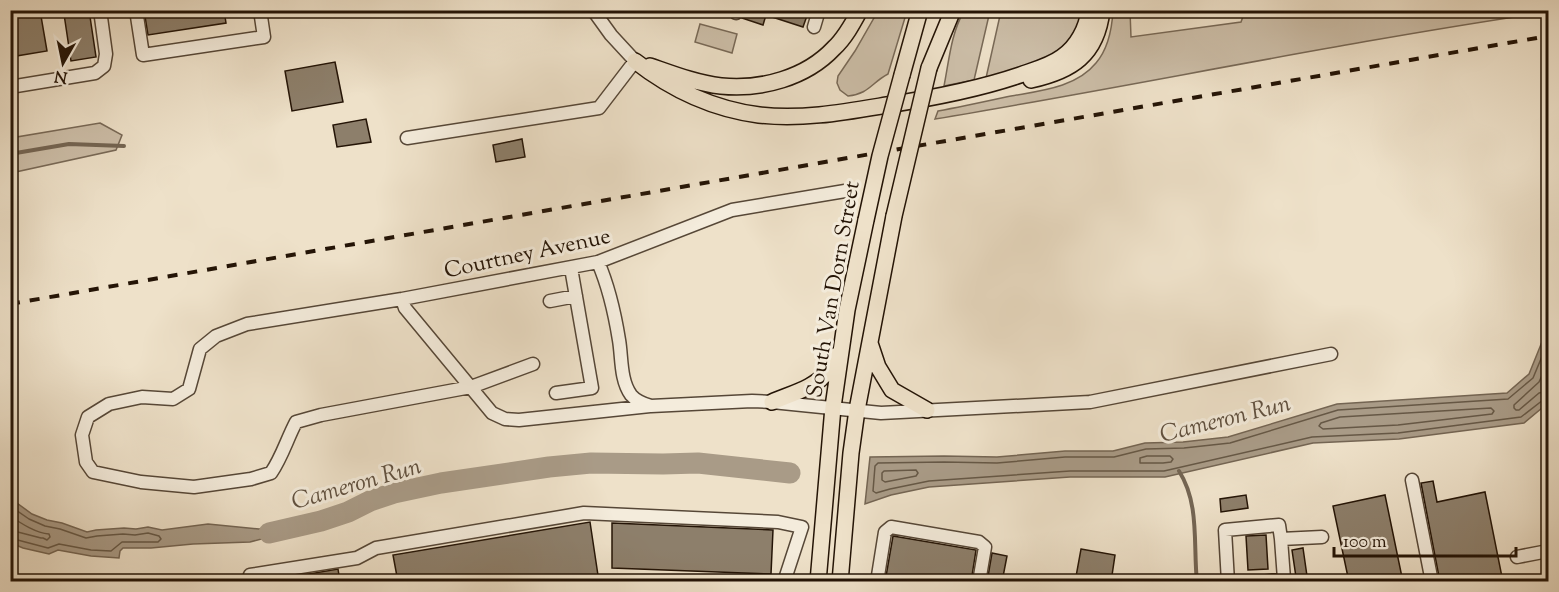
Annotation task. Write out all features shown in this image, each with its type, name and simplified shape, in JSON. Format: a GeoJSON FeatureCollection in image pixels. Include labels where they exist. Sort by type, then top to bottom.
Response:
{"type":"FeatureCollection","features":[{"type":"Feature","properties":{"kind":"main road"},"geometry":{"type":"LineString","coordinates":[[635,61],[681,77],[722,86],[743,86],[778,81],[808,69],[823,59],[836,47],[860,10]]}},
{"type":"Feature","properties":{"kind":"main road","name":"South Van Dorn Street"},"geometry":{"type":"LineString","coordinates":[[818,582],[833,407],[854,274],[880,156],[920,10]]}},
{"type":"Feature","properties":{"kind":"main road","name":"South Van Dorn Street"},"geometry":{"type":"LineString","coordinates":[[840,582],[857,410],[894,216],[944,10]]}},
{"type":"Feature","properties":{"kind":"main road"},"geometry":{"type":"LineString","coordinates":[[930,68],[953,10]]}},
{"type":"Feature","properties":{"kind":"main road"},"geometry":{"type":"LineString","coordinates":[[990,86],[1062,58],[1078,40],[1084,29],[1089,10]]}},
{"type":"Feature","properties":{"kind":"main road"},"geometry":{"type":"LineString","coordinates":[[635,61],[665,83],[694,98],[736,111],[784,117],[842,113],[990,86],[1020,83],[1063,71],[1074,64],[1087,50],[1097,34],[1102,10]]}},
{"type":"Feature","properties":{"kind":"main road"},"geometry":{"type":"LineString","coordinates":[[772,402],[822,377],[828,371],[844,341]]}},
{"type":"Feature","properties":{"kind":"main road"},"geometry":{"type":"LineString","coordinates":[[870,341],[878,367],[892,390],[927,410]]}},
{"type":"Feature","properties":{"kind":"street"},"geometry":{"type":"LineString","coordinates":[[10,87],[95,74],[104,66],[106,54],[100,10]]}},
{"type":"Feature","properties":{"kind":"street"},"geometry":{"type":"LineString","coordinates":[[136,10],[143,55],[264,38],[260,10]]}},
{"type":"Feature","properties":{"kind":"street"},"geometry":{"type":"LineString","coordinates":[[407,138],[599,108],[635,61],[611,35],[593,10]]}},
{"type":"Feature","properties":{"kind":"street"},"geometry":{"type":"LineString","coordinates":[[814,27],[819,10]]}},
{"type":"Feature","properties":{"kind":"street","name":"Courtney Avenue"},"geometry":{"type":"LineString","coordinates":[[471,387],[321,415],[296,422],[272,473],[251,479],[194,487],[141,482],[93,472],[86,462],[82,435],[88,417],[109,404],[142,397],[173,399],[189,389],[200,349],[216,336],[247,324],[598,262],[732,210],[845,191]]}},
{"type":"Feature","properties":{"kind":"street"},"geometry":{"type":"LineString","coordinates":[[598,262],[606,279],[619,339],[624,379],[631,395],[651,406]]}},
{"type":"Feature","properties":{"kind":"street"},"geometry":{"type":"LineString","coordinates":[[556,393],[592,388],[571,268]]}},
{"type":"Feature","properties":{"kind":"street"},"geometry":{"type":"LineString","coordinates":[[550,301],[576,296]]}},
{"type":"Feature","properties":{"kind":"street"},"geometry":{"type":"LineString","coordinates":[[402,298],[405,308],[492,413],[504,419],[519,420],[651,406],[729,402],[772,402],[881,412],[1090,402],[1331,354]]}},
{"type":"Feature","properties":{"kind":"street"},"geometry":{"type":"LineString","coordinates":[[471,387],[533,364]]}},
{"type":"Feature","properties":{"kind":"street"},"geometry":{"type":"LineString","coordinates":[[1412,480],[1432,582]]}},
{"type":"Feature","properties":{"kind":"street"},"geometry":{"type":"LineString","coordinates":[[251,582],[250,575],[357,558],[376,548],[594,513],[778,522],[802,527],[784,582]]}},
{"type":"Feature","properties":{"kind":"street"},"geometry":{"type":"LineString","coordinates":[[1228,582],[1225,530],[1279,525],[1284,579],[1262,582]]}},
{"type":"Feature","properties":{"kind":"street"},"geometry":{"type":"LineString","coordinates":[[877,582],[885,532],[891,527],[980,542],[985,547],[979,582]]}},
{"type":"Feature","properties":{"kind":"street"},"geometry":{"type":"LineString","coordinates":[[1281,539],[1322,537]]}},
{"type":"Feature","properties":{"kind":"street"},"geometry":{"type":"LineString","coordinates":[[1517,557],[1548,551]]}},
{"type":"Feature","properties":{"kind":"shaded area"},"geometry":{"type":"Polygon","coordinates":[[[1302,10],[1548,10],[1548,12],[1394,37],[935,119],[938,111],[1054,88],[1087,72],[1104,51],[1113,11],[1130,11],[1131,37],[1241,22],[1245,11],[1271,11],[1273,14],[1283,14],[1302,10]]]}},
{"type":"Feature","properties":{"kind":"shaded area"},"geometry":{"type":"Polygon","coordinates":[[[878,11],[907,11],[888,74],[865,91],[848,96],[840,90],[837,83],[838,76],[878,11]]]}},
{"type":"Feature","properties":{"kind":"shaded area"},"geometry":{"type":"Polygon","coordinates":[[[964,11],[990,11],[974,80],[944,86],[953,38],[964,11]]]}},
{"type":"Feature","properties":{"kind":"shaded area"},"geometry":{"type":"Polygon","coordinates":[[[1001,11],[1082,11],[1074,34],[1063,48],[1043,60],[986,78],[1001,11]]]}},
{"type":"Feature","properties":{"kind":"shaded area"},"geometry":{"type":"Polygon","coordinates":[[[700,24],[737,34],[732,53],[695,42],[700,24]]]}},
{"type":"Feature","properties":{"kind":"shaded area"},"geometry":{"type":"Polygon","coordinates":[[[100,123],[122,135],[116,150],[11,173],[11,138],[100,123]]]}},
{"type":"Feature","properties":{"kind":"water"},"geometry":{"type":"Polygon","coordinates":[[[1548,327],[1548,403],[1524,423],[1399,439],[1313,443],[1165,477],[1070,477],[929,487],[891,495],[865,504],[870,457],[997,457],[1065,451],[1113,451],[1145,443],[1228,437],[1337,404],[1507,393],[1529,374],[1548,327]]]}},
{"type":"Feature","properties":{"kind":"water"},"geometry":{"type":"Polygon","coordinates":[[[10,498],[32,514],[87,532],[148,527],[162,530],[208,524],[259,529],[297,526],[280,534],[250,542],[123,548],[119,558],[58,550],[49,554],[11,543],[10,498]]]}},
{"type":"Feature","properties":{"kind":"building"},"geometry":{"type":"Polygon","coordinates":[[[10,10],[33,10],[34,17],[41,16],[47,51],[10,57],[10,10]]]}},
{"type":"Feature","properties":{"kind":"building"},"geometry":{"type":"Polygon","coordinates":[[[89,10],[96,57],[71,61],[64,14],[89,10]]]}},
{"type":"Feature","properties":{"kind":"building"},"geometry":{"type":"Polygon","coordinates":[[[144,10],[224,10],[226,23],[148,35],[144,10]]]}},
{"type":"Feature","properties":{"kind":"building"},"geometry":{"type":"Polygon","coordinates":[[[745,10],[809,10],[803,27],[766,15],[763,25],[742,18],[745,10]]]}},
{"type":"Feature","properties":{"kind":"building"},"geometry":{"type":"Polygon","coordinates":[[[335,62],[343,102],[292,111],[285,71],[335,62]]]}},
{"type":"Feature","properties":{"kind":"building"},"geometry":{"type":"Polygon","coordinates":[[[366,119],[371,142],[337,147],[333,125],[366,119]]]}},
{"type":"Feature","properties":{"kind":"building"},"geometry":{"type":"Polygon","coordinates":[[[522,139],[525,157],[496,162],[493,145],[522,139]]]}},
{"type":"Feature","properties":{"kind":"building"},"geometry":{"type":"Polygon","coordinates":[[[1433,481],[1437,502],[1485,492],[1503,582],[1440,582],[1421,483],[1433,481]]]}},
{"type":"Feature","properties":{"kind":"building"},"geometry":{"type":"Polygon","coordinates":[[[1246,495],[1248,508],[1221,512],[1220,499],[1246,495]]]}},
{"type":"Feature","properties":{"kind":"building"},"geometry":{"type":"Polygon","coordinates":[[[1385,495],[1403,582],[1349,582],[1333,506],[1385,495]]]}},
{"type":"Feature","properties":{"kind":"building"},"geometry":{"type":"Polygon","coordinates":[[[590,522],[599,582],[398,582],[393,555],[590,522]]]}},
{"type":"Feature","properties":{"kind":"building"},"geometry":{"type":"Polygon","coordinates":[[[612,523],[773,530],[771,574],[612,568],[612,523]]]}},
{"type":"Feature","properties":{"kind":"building"},"geometry":{"type":"Polygon","coordinates":[[[1266,535],[1268,569],[1248,570],[1246,536],[1266,535]]]}},
{"type":"Feature","properties":{"kind":"building"},"geometry":{"type":"Polygon","coordinates":[[[893,536],[976,550],[971,582],[885,582],[893,536]]]}},
{"type":"Feature","properties":{"kind":"building"},"geometry":{"type":"Polygon","coordinates":[[[1303,548],[1307,576],[1296,577],[1292,550],[1303,548]]]}},
{"type":"Feature","properties":{"kind":"building"},"geometry":{"type":"Polygon","coordinates":[[[1081,549],[1115,555],[1111,582],[1075,582],[1081,549]]]}},
{"type":"Feature","properties":{"kind":"building"},"geometry":{"type":"Polygon","coordinates":[[[992,553],[1007,556],[1002,582],[987,582],[992,553]]]}},
{"type":"Feature","properties":{"kind":"building"},"geometry":{"type":"Polygon","coordinates":[[[338,569],[340,582],[262,582],[338,569]]]}},
{"type":"Feature","properties":{"kind":"waterway"},"geometry":{"type":"LineString","coordinates":[[10,154],[69,144],[124,146]]}},
{"type":"Feature","properties":{"kind":"waterway","name":"Cameron Run"},"geometry":{"type":"LineString","coordinates":[[269,533],[321,521],[394,493],[441,483],[549,467],[591,463],[698,463],[790,473]]}},
{"type":"Feature","properties":{"kind":"waterway"},"geometry":{"type":"LineString","coordinates":[[1179,471],[1186,484],[1193,511],[1197,582]]}},
{"type":"Feature","properties":{"kind":"railway"},"geometry":{"type":"LineString","coordinates":[[10,304],[1548,36]]}}]}
